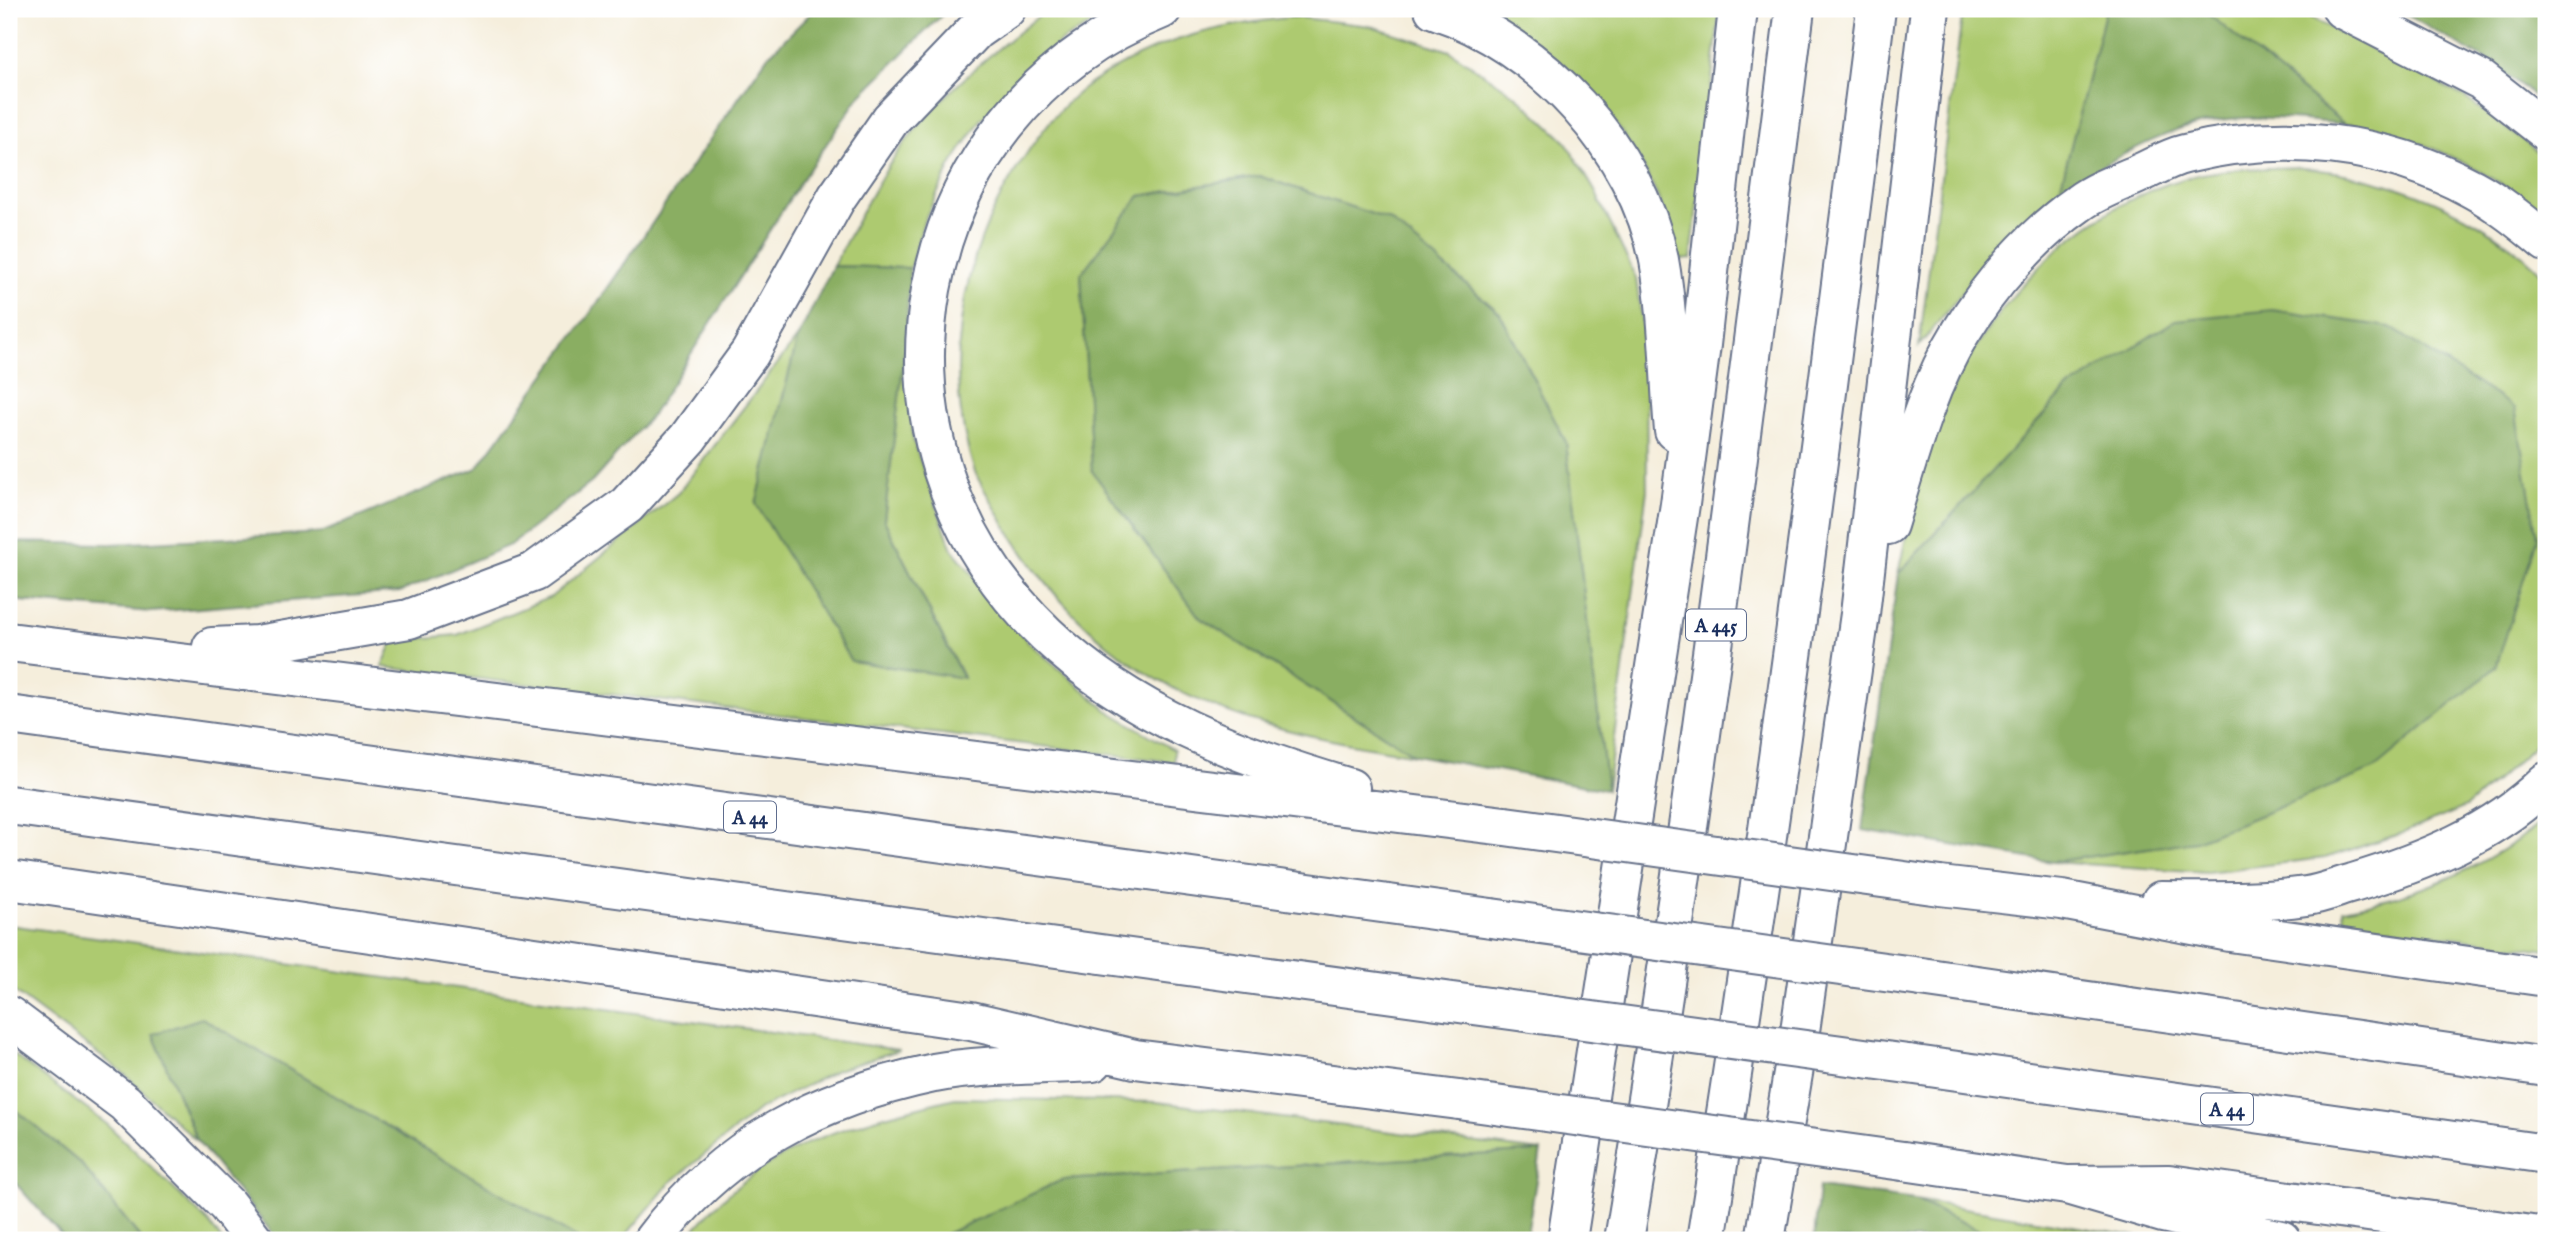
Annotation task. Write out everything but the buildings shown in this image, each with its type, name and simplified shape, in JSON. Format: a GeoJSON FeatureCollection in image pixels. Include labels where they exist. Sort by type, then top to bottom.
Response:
{"type":"FeatureCollection","features":[{"type":"Feature","properties":{"kind":"highway"},"geometry":{"type":"LineString","coordinates":[[94,651],[257,645],[409,619],[534,572],[627,505],[688,438],[750,353],[837,197],[891,119],[976,30],[1006,9]]}},
{"type":"Feature","properties":{"kind":"highway"},"geometry":{"type":"LineString","coordinates":[[1163,9],[1111,34],[1069,62],[1031,97],[996,133],[970,175],[951,218],[930,282],[925,335],[927,393],[933,438],[949,495],[974,543],[1009,595],[1046,635],[1098,678],[1162,718],[1308,776],[1373,795],[1505,826]]}},
{"type":"Feature","properties":{"kind":"highway"},"geometry":{"type":"LineString","coordinates":[[1434,9],[1492,36],[1539,69],[1582,108],[1616,152],[1642,208],[1658,260],[1680,504]]}},
{"type":"Feature","properties":{"kind":"highway"},"geometry":{"type":"LineString","coordinates":[[1567,1240],[1680,504],[1701,345],[1738,9]]}},
{"type":"Feature","properties":{"kind":"highway","name":"A 445"},"geometry":{"type":"LineString","coordinates":[[1625,1240],[1671,948],[1732,507],[1795,9]]}},
{"type":"Feature","properties":{"kind":"highway"},"geometry":{"type":"LineString","coordinates":[[1706,1240],[1741,1028],[1812,518],[1876,9]]}},
{"type":"Feature","properties":{"kind":"highway"},"geometry":{"type":"LineString","coordinates":[[1765,1240],[1800,1038],[1860,614],[1930,9]]}},
{"type":"Feature","properties":{"kind":"highway"},"geometry":{"type":"LineString","coordinates":[[2342,9],[2482,80],[2546,131]]}},
{"type":"Feature","properties":{"kind":"highway"},"geometry":{"type":"LineString","coordinates":[[1860,614],[1910,452],[1938,376],[1961,332],[1993,287],[2024,251],[2079,202],[2182,155],[2236,144],[2301,141],[2358,147],[2422,167],[2473,189],[2546,242]]}},
{"type":"Feature","properties":{"kind":"highway"},"geometry":{"type":"LineString","coordinates":[[9,642],[1505,826],[1940,886],[2063,900],[2230,932],[2546,977]]}},
{"type":"Feature","properties":{"kind":"highway","name":"A 44"},"geometry":{"type":"LineString","coordinates":[[9,715],[1921,977],[2546,1067]]}},
{"type":"Feature","properties":{"kind":"highway"},"geometry":{"type":"LineString","coordinates":[[2063,900],[2222,902],[2308,896],[2434,856],[2507,814],[2546,782]]}},
{"type":"Feature","properties":{"kind":"highway","name":"A 44"},"geometry":{"type":"LineString","coordinates":[[9,805],[2546,1154]]}},
{"type":"Feature","properties":{"kind":"highway"},"geometry":{"type":"LineString","coordinates":[[9,880],[971,1021],[1135,1059],[1459,1100],[2067,1185],[2163,1213],[2281,1240]]}},
{"type":"Feature","properties":{"kind":"highway"},"geometry":{"type":"LineString","coordinates":[[9,1016],[125,1103],[227,1205],[254,1240]]}},
{"type":"Feature","properties":{"kind":"highway"},"geometry":{"type":"LineString","coordinates":[[653,1240],[707,1180],[751,1144],[798,1116],[862,1093],[936,1073],[1135,1059]]}},
{"type":"Feature","properties":{"kind":"highway"},"geometry":{"type":"LineString","coordinates":[[2067,1185],[2169,1184],[2546,1237]]}},
{"type":"Feature","properties":{"kind":"green space"},"geometry":{"type":"Polygon","coordinates":[[[815,9],[948,9],[858,98],[801,181],[652,415],[592,482],[510,545],[400,592],[151,612],[9,600],[9,542],[110,544],[321,533],[477,468],[589,315],[767,57],[815,9]]]}},
{"type":"Feature","properties":{"kind":"green space"},"geometry":{"type":"Polygon","coordinates":[[[1048,9],[1118,9],[1060,42],[981,120],[951,165],[924,221],[910,268],[833,266],[880,179],[913,132],[977,67],[1048,9]]]}},
{"type":"Feature","properties":{"kind":"green space"},"geometry":{"type":"Polygon","coordinates":[[[1482,9],[1720,9],[1691,259],[1678,260],[1667,220],[1651,182],[1607,113],[1580,82],[1550,55],[1517,30],[1482,9]]]}},
{"type":"Feature","properties":{"kind":"green space"},"geometry":{"type":"Polygon","coordinates":[[[1963,9],[2106,9],[2060,189],[2003,242],[1919,346],[1963,9]]]}},
{"type":"Feature","properties":{"kind":"green space"},"geometry":{"type":"Polygon","coordinates":[[[2106,9],[2202,9],[2344,124],[2246,118],[2194,125],[2135,149],[2060,189],[2106,9]]]}},
{"type":"Feature","properties":{"kind":"green space"},"geometry":{"type":"Polygon","coordinates":[[[2202,9],[2294,9],[2463,96],[2546,158],[2546,218],[2503,186],[2451,157],[2396,135],[2344,124],[2202,9]]]}},
{"type":"Feature","properties":{"kind":"green space"},"geometry":{"type":"Polygon","coordinates":[[[2396,9],[2546,9],[2546,105],[2493,64],[2396,9]]]}},
{"type":"Feature","properties":{"kind":"green space"},"geometry":{"type":"Polygon","coordinates":[[[1294,17],[1371,26],[1450,51],[1518,97],[1566,142],[1595,191],[1636,278],[1646,352],[1647,490],[1607,790],[1566,442],[1390,220],[1259,176],[1140,196],[1081,274],[1092,471],[1200,618],[1415,755],[1340,742],[1265,724],[1193,698],[1159,681],[1127,660],[1087,627],[1052,590],[1021,550],[976,474],[959,396],[961,321],[978,247],[1010,180],[1036,140],[1056,114],[1079,92],[1140,55],[1188,36],[1294,17]]]}},
{"type":"Feature","properties":{"kind":"green space"},"geometry":{"type":"Polygon","coordinates":[[[2296,167],[2365,178],[2431,200],[2492,233],[2546,278],[2546,736],[2466,807],[2403,833],[2325,858],[2207,872],[2052,862],[2196,841],[2067,389],[1898,574],[1924,456],[1949,396],[1972,354],[1999,314],[2030,277],[2064,244],[2103,216],[2144,193],[2190,177],[2229,170],[2296,167]]]}},
{"type":"Feature","properties":{"kind":"green space"},"geometry":{"type":"Polygon","coordinates":[[[1259,176],[1390,220],[1500,313],[1566,442],[1607,790],[1415,755],[1200,618],[1092,471],[1081,274],[1140,196],[1259,176]]]}},
{"type":"Feature","properties":{"kind":"green space"},"geometry":{"type":"Polygon","coordinates":[[[833,266],[910,268],[906,341],[884,520],[963,678],[851,661],[756,504],[798,337],[833,266]]]}},
{"type":"Feature","properties":{"kind":"green space"},"geometry":{"type":"Polygon","coordinates":[[[2272,310],[2390,327],[2515,408],[2537,538],[2496,667],[2374,769],[2196,841],[2052,862],[1862,830],[1898,574],[2067,389],[2176,320],[2272,310]]]}},
{"type":"Feature","properties":{"kind":"green space"},"geometry":{"type":"Polygon","coordinates":[[[798,337],[756,504],[963,677],[884,520],[906,341],[913,440],[952,549],[1027,641],[1107,710],[1174,750],[1174,762],[382,667],[393,641],[457,635],[551,597],[678,493],[798,337]]]}},
{"type":"Feature","properties":{"kind":"green space"},"geometry":{"type":"Polygon","coordinates":[[[2546,818],[2546,950],[2344,922],[2343,909],[2425,888],[2451,877],[2501,851],[2546,818]]]}},
{"type":"Feature","properties":{"kind":"green space"},"geometry":{"type":"Polygon","coordinates":[[[9,925],[899,1050],[837,1070],[760,1109],[670,1183],[622,1240],[580,1240],[202,1018],[153,1034],[197,1141],[121,1071],[9,988],[9,925]]]}},
{"type":"Feature","properties":{"kind":"green space"},"geometry":{"type":"Polygon","coordinates":[[[202,1018],[580,1240],[278,1240],[197,1141],[153,1034],[202,1018]]]}},
{"type":"Feature","properties":{"kind":"green space"},"geometry":{"type":"Polygon","coordinates":[[[9,1051],[108,1125],[208,1222],[222,1240],[142,1240],[81,1164],[9,1104],[9,1051]]]}},
{"type":"Feature","properties":{"kind":"green space"},"geometry":{"type":"Polygon","coordinates":[[[955,1098],[1157,1102],[1541,1151],[1062,1180],[933,1240],[686,1240],[713,1208],[743,1182],[806,1144],[877,1118],[955,1098]]]}},
{"type":"Feature","properties":{"kind":"green space"},"geometry":{"type":"Polygon","coordinates":[[[9,1104],[81,1164],[142,1240],[66,1240],[9,1176],[9,1104]]]}},
{"type":"Feature","properties":{"kind":"green space"},"geometry":{"type":"Polygon","coordinates":[[[1541,1151],[1526,1240],[933,1240],[1062,1180],[1541,1151]]]}},
{"type":"Feature","properties":{"kind":"green space"},"geometry":{"type":"Polygon","coordinates":[[[1819,1187],[1915,1200],[2000,1240],[1814,1240],[1819,1187]]]}},
{"type":"Feature","properties":{"kind":"green space"},"geometry":{"type":"Polygon","coordinates":[[[1915,1200],[2157,1240],[2000,1240],[1915,1200]]]}}]}
